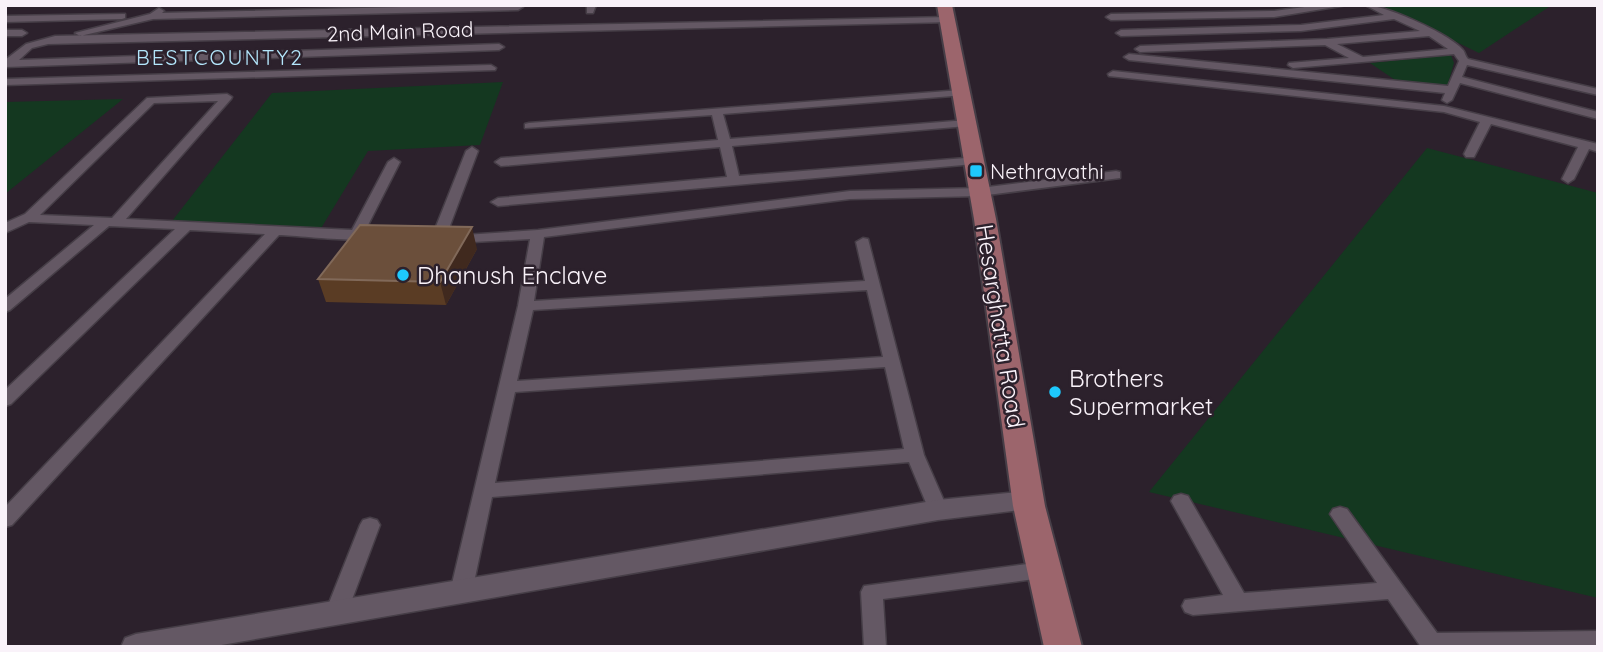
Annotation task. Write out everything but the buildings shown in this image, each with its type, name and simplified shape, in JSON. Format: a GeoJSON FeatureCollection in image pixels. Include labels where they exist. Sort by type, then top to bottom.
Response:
{"type":"FeatureCollection","features":[{"type":"Feature","properties":{"kind":"main road","name":"Hesarghatta Road"},"geometry":{"type":"LineString","coordinates":[[946,13],[980,192],[1028,500],[1042,570],[1063,647]]}},
{"type":"Feature","properties":{"kind":"street"},"geometry":{"type":"LineString","coordinates":[[7,64],[27,47],[155,15],[166,5]]}},
{"type":"Feature","properties":{"kind":"street"},"geometry":{"type":"LineString","coordinates":[[216,14],[225,5]]}},
{"type":"Feature","properties":{"kind":"street"},"geometry":{"type":"LineString","coordinates":[[1163,5],[1229,66],[1229,85]]}},
{"type":"Feature","properties":{"kind":"street"},"geometry":{"type":"LineString","coordinates":[[1258,5],[1361,60]]}},
{"type":"Feature","properties":{"kind":"street"},"geometry":{"type":"LineString","coordinates":[[1111,17],[1275,14],[1343,5]]}},
{"type":"Feature","properties":{"kind":"street"},"geometry":{"type":"LineString","coordinates":[[1369,5],[1431,33],[1462,56]]}},
{"type":"Feature","properties":{"kind":"street"},"geometry":{"type":"LineString","coordinates":[[5,19],[216,14],[280,9],[519,6],[490,73],[5,82]]}},
{"type":"Feature","properties":{"kind":"street"},"geometry":{"type":"LineString","coordinates":[[192,98],[280,9]]}},
{"type":"Feature","properties":{"kind":"street"},"geometry":{"type":"LineString","coordinates":[[47,41],[507,29],[946,13]]}},
{"type":"Feature","properties":{"kind":"street"},"geometry":{"type":"LineString","coordinates":[[1121,33],[1301,28],[1393,17]]}},
{"type":"Feature","properties":{"kind":"street"},"geometry":{"type":"LineString","coordinates":[[5,33],[22,33]]}},
{"type":"Feature","properties":{"kind":"street"},"geometry":{"type":"LineString","coordinates":[[1431,33],[1327,43],[1129,53],[1451,90]]}},
{"type":"Feature","properties":{"kind":"street","name":"2nd Main Road"},"geometry":{"type":"LineString","coordinates":[[7,64],[499,47]]}},
{"type":"Feature","properties":{"kind":"street"},"geometry":{"type":"LineString","coordinates":[[1444,109],[1458,79],[1462,56]]}},
{"type":"Feature","properties":{"kind":"street"},"geometry":{"type":"LineString","coordinates":[[1251,68],[1462,56],[1598,92]]}},
{"type":"Feature","properties":{"kind":"street"},"geometry":{"type":"LineString","coordinates":[[1113,74],[1444,109],[1591,146],[1568,179]]}},
{"type":"Feature","properties":{"kind":"street"},"geometry":{"type":"LineString","coordinates":[[1458,79],[1598,116]]}},
{"type":"Feature","properties":{"kind":"street"},"geometry":{"type":"LineString","coordinates":[[529,127],[961,93]]}},
{"type":"Feature","properties":{"kind":"street"},"geometry":{"type":"LineString","coordinates":[[5,307],[111,223],[227,97],[151,100],[29,218]]}},
{"type":"Feature","properties":{"kind":"street"},"geometry":{"type":"LineString","coordinates":[[716,111],[734,180]]}},
{"type":"Feature","properties":{"kind":"street"},"geometry":{"type":"LineString","coordinates":[[1470,154],[1487,120]]}},
{"type":"Feature","properties":{"kind":"street"},"geometry":{"type":"LineString","coordinates":[[501,162],[724,141],[967,123]]}},
{"type":"Feature","properties":{"kind":"street"},"geometry":{"type":"LineString","coordinates":[[472,151],[432,238],[538,233],[850,195],[980,192],[1116,175]]}},
{"type":"Feature","properties":{"kind":"street"},"geometry":{"type":"LineString","coordinates":[[498,202],[974,160]]}},
{"type":"Feature","properties":{"kind":"street"},"geometry":{"type":"LineString","coordinates":[[356,235],[394,162]]}},
{"type":"Feature","properties":{"kind":"street"},"geometry":{"type":"LineString","coordinates":[[5,229],[13,223],[29,218],[384,236]]}},
{"type":"Feature","properties":{"kind":"street"},"geometry":{"type":"LineString","coordinates":[[5,401],[186,226]]}},
{"type":"Feature","properties":{"kind":"street"},"geometry":{"type":"LineString","coordinates":[[5,520],[275,231]]}},
{"type":"Feature","properties":{"kind":"street"},"geometry":{"type":"LineString","coordinates":[[461,592],[526,306],[538,233]]}},
{"type":"Feature","properties":{"kind":"street"},"geometry":{"type":"LineString","coordinates":[[863,242],[915,455],[938,510]]}},
{"type":"Feature","properties":{"kind":"street"},"geometry":{"type":"LineString","coordinates":[[526,306],[874,285]]}},
{"type":"Feature","properties":{"kind":"street"},"geometry":{"type":"LineString","coordinates":[[508,387],[892,361]]}},
{"type":"Feature","properties":{"kind":"street"},"geometry":{"type":"LineString","coordinates":[[485,491],[915,455]]}},
{"type":"Feature","properties":{"kind":"street"},"geometry":{"type":"LineString","coordinates":[[136,647],[938,510],[1028,500]]}},
{"type":"Feature","properties":{"kind":"street"},"geometry":{"type":"LineString","coordinates":[[1181,501],[1238,603]]}},
{"type":"Feature","properties":{"kind":"street"},"geometry":{"type":"LineString","coordinates":[[1340,514],[1432,645],[1598,640]]}},
{"type":"Feature","properties":{"kind":"street"},"geometry":{"type":"LineString","coordinates":[[336,613],[370,525]]}},
{"type":"Feature","properties":{"kind":"street"},"geometry":{"type":"LineString","coordinates":[[875,647],[872,592],[1042,570]]}},
{"type":"Feature","properties":{"kind":"street"},"geometry":{"type":"LineString","coordinates":[[1193,606],[1393,590]]}},
{"type":"Feature","properties":{"kind":"green space"},"geometry":{"type":"Polygon","coordinates":[[[1380,5],[1552,5],[1479,53],[1380,5]]]}},
{"type":"Feature","properties":{"kind":"green space"},"geometry":{"type":"Polygon","coordinates":[[[1451,55],[1454,63],[1447,87],[1398,82],[1370,63],[1451,55]]]}},
{"type":"Feature","properties":{"kind":"green space"},"geometry":{"type":"Polygon","coordinates":[[[503,82],[480,145],[368,151],[320,230],[172,221],[272,93],[503,82]]]}},
{"type":"Feature","properties":{"kind":"green space"},"geometry":{"type":"Polygon","coordinates":[[[123,99],[5,194],[5,102],[123,99]]]}},
{"type":"Feature","properties":{"kind":"green space"},"geometry":{"type":"Polygon","coordinates":[[[1427,148],[1598,193],[1598,598],[1149,492],[1427,148]]]}},
{"type":"Feature","properties":{"kind":"place","name":"Nethravathi"},"geometry":{"type":"Point","coordinates":[976,171]}},
{"type":"Feature","properties":{"kind":"place","name":"Dhanush Enclave"},"geometry":{"type":"Point","coordinates":[403,275]}},
{"type":"Feature","properties":{"kind":"place","name":"Brothers Supermarket"},"geometry":{"type":"Point","coordinates":[1055,392]}},
{"type":"Feature","properties":{"kind":"district","name":"BESTCOUNTY2"},"geometry":{"type":"Point","coordinates":[220,57]}}]}
